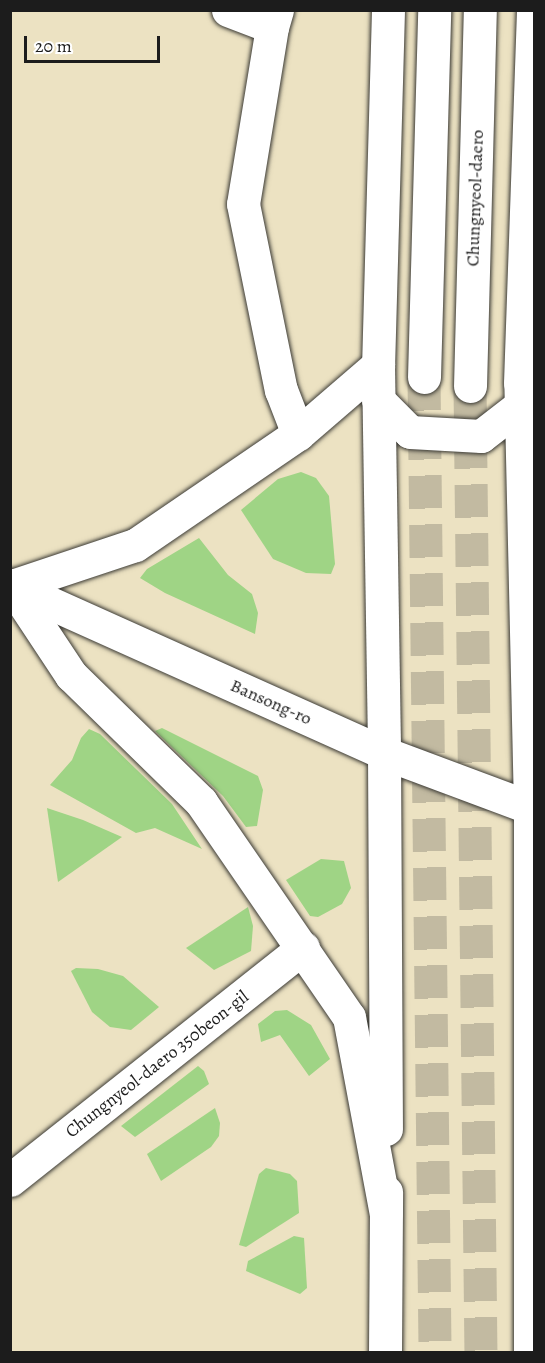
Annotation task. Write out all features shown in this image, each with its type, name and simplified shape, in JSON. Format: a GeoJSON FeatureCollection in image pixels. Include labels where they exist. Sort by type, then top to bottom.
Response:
{"type":"FeatureCollection","features":[{"type":"Feature","properties":{"kind":"main road"},"geometry":{"type":"LineString","coordinates":[[228,10],[274,19],[243,204],[281,390],[298,434]]}},
{"type":"Feature","properties":{"kind":"main road"},"geometry":{"type":"LineString","coordinates":[[386,1353],[384,753],[378,365],[388,10]]}},
{"type":"Feature","properties":{"kind":"main road"},"geometry":{"type":"LineString","coordinates":[[424,377],[434,10]]}},
{"type":"Feature","properties":{"kind":"main road","name":"Chungnyeol-daero"},"geometry":{"type":"LineString","coordinates":[[470,386],[480,10]]}},
{"type":"Feature","properties":{"kind":"main road"},"geometry":{"type":"LineString","coordinates":[[530,1353],[532,809],[525,400],[533,10]]}},
{"type":"Feature","properties":{"kind":"main road"},"geometry":{"type":"LineString","coordinates":[[378,365],[298,434],[135,545],[11,586],[71,675],[201,802],[349,1017],[386,1214]]}},
{"type":"Feature","properties":{"kind":"main road"},"geometry":{"type":"LineString","coordinates":[[378,399],[411,432],[481,436],[525,400]]}},
{"type":"Feature","properties":{"kind":"main road","name":"Bansong-ro"},"geometry":{"type":"LineString","coordinates":[[11,586],[384,753],[532,809]]}},
{"type":"Feature","properties":{"kind":"main road","name":"Chungnyeol-daero 350beon-gil"},"geometry":{"type":"LineString","coordinates":[[10,1180],[303,948]]}},
{"type":"Feature","properties":{"kind":"green space"},"geometry":{"type":"Polygon","coordinates":[[[301,472],[316,478],[329,496],[335,564],[331,574],[306,573],[273,559],[241,510],[278,479],[301,472]]]}},
{"type":"Feature","properties":{"kind":"green space"},"geometry":{"type":"Polygon","coordinates":[[[199,538],[228,575],[252,594],[258,613],[255,634],[165,593],[140,578],[147,569],[199,538]]]}},
{"type":"Feature","properties":{"kind":"green space"},"geometry":{"type":"Polygon","coordinates":[[[162,728],[258,776],[263,790],[257,826],[246,827],[223,796],[155,731],[162,728]]]}},
{"type":"Feature","properties":{"kind":"green space"},"geometry":{"type":"Polygon","coordinates":[[[89,729],[100,734],[172,804],[202,849],[155,828],[136,833],[50,785],[72,760],[81,738],[89,729]]]}},
{"type":"Feature","properties":{"kind":"green space"},"geometry":{"type":"Polygon","coordinates":[[[47,808],[83,820],[122,837],[58,882],[47,808]]]}},
{"type":"Feature","properties":{"kind":"green space"},"geometry":{"type":"Polygon","coordinates":[[[321,859],[344,861],[351,888],[342,904],[318,917],[310,916],[286,880],[321,859]]]}},
{"type":"Feature","properties":{"kind":"green space"},"geometry":{"type":"Polygon","coordinates":[[[248,907],[253,926],[251,951],[214,970],[186,948],[248,907]]]}},
{"type":"Feature","properties":{"kind":"green space"},"geometry":{"type":"Polygon","coordinates":[[[76,968],[98,969],[123,976],[159,1007],[131,1030],[110,1027],[92,1012],[71,971],[76,968]]]}},
{"type":"Feature","properties":{"kind":"green space"},"geometry":{"type":"Polygon","coordinates":[[[287,1010],[311,1025],[330,1059],[309,1076],[280,1035],[261,1042],[258,1024],[275,1011],[287,1010]]]}},
{"type":"Feature","properties":{"kind":"green space"},"geometry":{"type":"Polygon","coordinates":[[[198,1066],[204,1071],[209,1084],[135,1137],[121,1126],[198,1066]]]}},
{"type":"Feature","properties":{"kind":"green space"},"geometry":{"type":"Polygon","coordinates":[[[215,1108],[220,1123],[219,1136],[211,1147],[161,1181],[147,1154],[215,1108]]]}},
{"type":"Feature","properties":{"kind":"green space"},"geometry":{"type":"Polygon","coordinates":[[[266,1168],[290,1174],[297,1181],[299,1213],[246,1247],[239,1245],[259,1174],[266,1168]]]}},
{"type":"Feature","properties":{"kind":"green space"},"geometry":{"type":"Polygon","coordinates":[[[294,1236],[304,1238],[307,1288],[300,1294],[246,1271],[248,1261],[294,1236]]]}},
{"type":"Feature","properties":{"kind":"tunnel"},"geometry":{"type":"LineString","coordinates":[[424,377],[435,1352]]}},
{"type":"Feature","properties":{"kind":"tunnel"},"geometry":{"type":"LineString","coordinates":[[470,386],[481,1352]]}}]}
